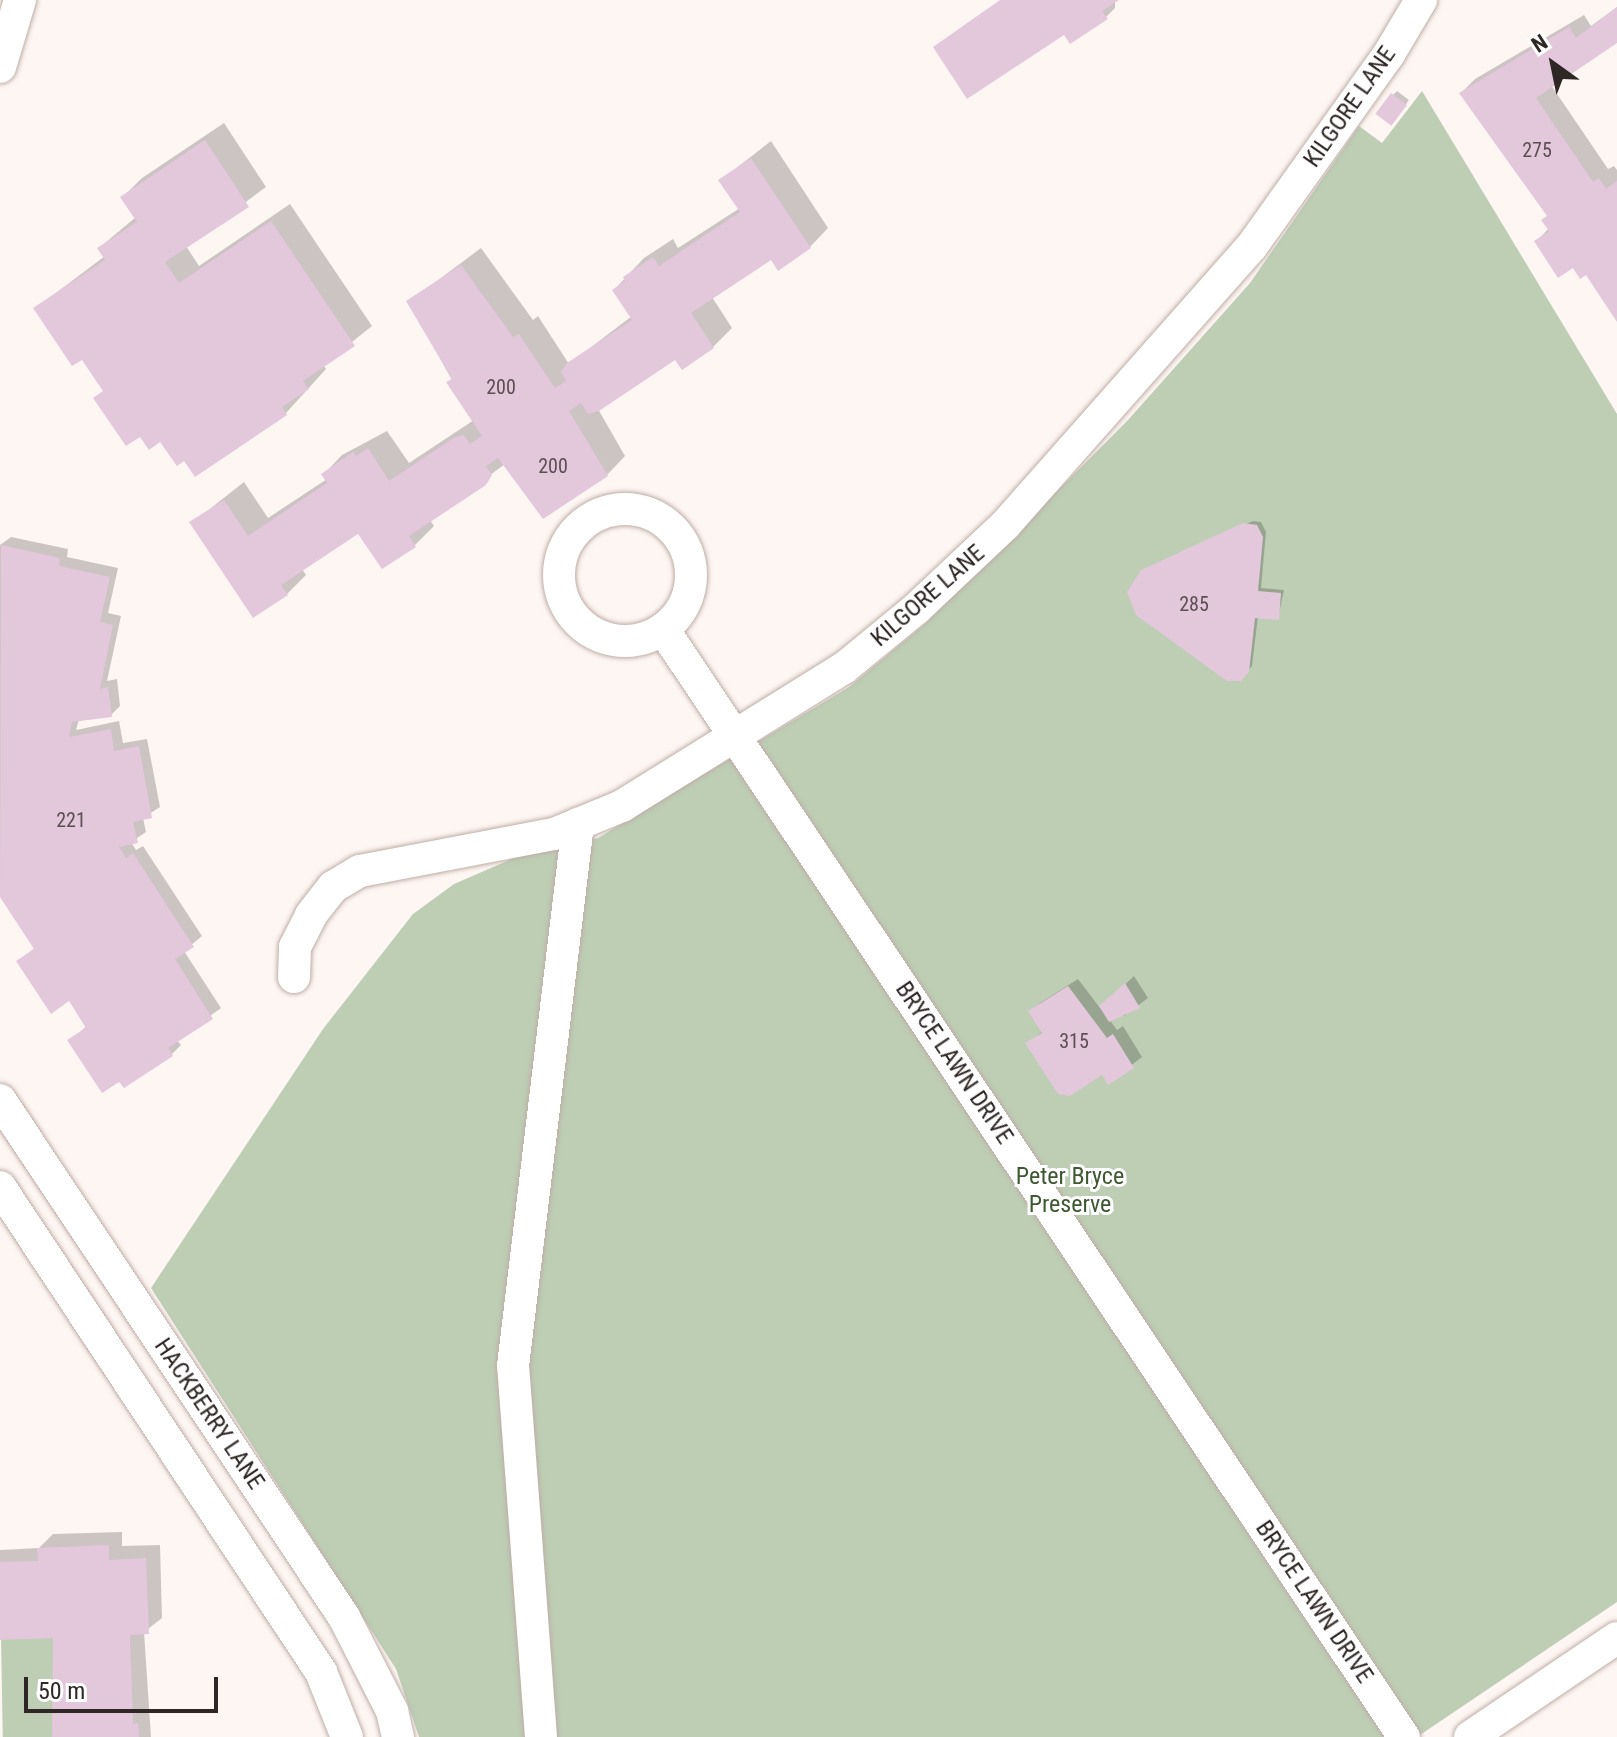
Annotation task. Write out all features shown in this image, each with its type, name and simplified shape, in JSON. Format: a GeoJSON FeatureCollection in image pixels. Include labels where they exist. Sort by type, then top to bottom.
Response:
{"type":"FeatureCollection","features":[{"type":"Feature","properties":{"kind":"street"},"geometry":{"type":"LineString","coordinates":[[0,67],[20,0]]}},
{"type":"Feature","properties":{"kind":"street","name":"KILGORE LANE"},"geometry":{"type":"LineString","coordinates":[[294,977],[295,947],[311,915],[333,887],[360,871],[554,834],[622,806],[844,668],[917,608],[1006,524],[1252,246],[1389,54],[1421,0]]}},
{"type":"Feature","properties":{"kind":"street"},"geometry":{"type":"LineString","coordinates":[[635,510],[667,523],[682,540],[691,578],[687,597],[663,629],[642,639],[598,636],[565,606],[559,562],[582,523],[602,512],[635,510]]}},
{"type":"Feature","properties":{"kind":"street","name":"BRYCE LAWN DRIVE"},"geometry":{"type":"LineString","coordinates":[[663,629],[1404,1737]]}},
{"type":"Feature","properties":{"kind":"street"},"geometry":{"type":"LineString","coordinates":[[541,1737],[513,1366],[578,824]]}},
{"type":"Feature","properties":{"kind":"street","name":"HACKBERRY LANE"},"geometry":{"type":"LineString","coordinates":[[0,1100],[344,1617],[392,1711],[398,1737]]}},
{"type":"Feature","properties":{"kind":"street","name":"HACKBERRY LANE"},"geometry":{"type":"LineString","coordinates":[[0,1187],[321,1672],[347,1737]]}},
{"type":"Feature","properties":{"kind":"street"},"geometry":{"type":"LineString","coordinates":[[1470,1737],[1617,1638]]}},
{"type":"Feature","properties":{"kind":"green space","name":"Peter Bryce Preserve"},"geometry":{"type":"Polygon","coordinates":[[[1422,91],[1617,414],[1617,1602],[1417,1737],[419,1737],[396,1669],[151,1288],[323,1029],[413,914],[454,884],[514,858],[598,838],[849,687],[926,623],[1128,420],[1250,283],[1359,126],[1382,143],[1422,91]]]}},
{"type":"Feature","properties":{"kind":"green space"},"geometry":{"type":"Polygon","coordinates":[[[79,1578],[82,1737],[3,1737],[0,1579],[79,1578]]]}},
{"type":"Feature","properties":{"kind":"building"},"geometry":{"type":"Polygon","coordinates":[[[1000,0],[1119,0],[1102,11],[1108,19],[1070,44],[1064,35],[967,99],[933,47],[1000,0]]]}},
{"type":"Feature","properties":{"kind":"building"},"geometry":{"type":"Polygon","coordinates":[[[1617,7],[1617,43],[1536,98],[1593,182],[1599,178],[1606,189],[1617,181],[1617,322],[1586,275],[1580,279],[1573,268],[1558,278],[1534,241],[1549,231],[1541,220],[1547,216],[1459,93],[1569,27],[1576,38],[1617,7]]]}},
{"type":"Feature","properties":{"kind":"building"},"geometry":{"type":"Polygon","coordinates":[[[1391,93],[1407,105],[1391,126],[1375,114],[1391,93]]]}},
{"type":"Feature","properties":{"kind":"building"},"geometry":{"type":"Polygon","coordinates":[[[205,140],[249,207],[165,262],[179,283],[271,221],[355,346],[303,381],[309,389],[282,407],[287,415],[195,477],[184,461],[177,466],[160,442],[149,450],[140,437],[126,446],[93,398],[103,391],[82,360],[72,366],[33,308],[105,260],[97,248],[137,222],[120,197],[205,140]]]}},
{"type":"Feature","properties":{"kind":"building"},"geometry":{"type":"Polygon","coordinates":[[[751,158],[811,248],[778,271],[771,260],[691,313],[714,348],[682,370],[675,360],[599,411],[588,414],[581,403],[569,411],[608,476],[543,519],[498,458],[486,466],[492,475],[486,485],[409,536],[416,547],[382,569],[358,534],[281,585],[288,595],[253,618],[189,522],[224,500],[248,536],[327,483],[321,474],[353,452],[356,456],[368,448],[389,481],[455,437],[464,435],[470,444],[482,436],[446,382],[452,379],[406,301],[461,265],[513,337],[519,334],[555,388],[566,381],[561,372],[567,363],[632,320],[612,290],[625,281],[623,277],[653,257],[659,266],[740,212],[718,180],[751,158]]]}},
{"type":"Feature","properties":{"kind":"building"},"geometry":{"type":"Polygon","coordinates":[[[1243,523],[1257,525],[1263,537],[1258,591],[1281,593],[1279,620],[1255,618],[1249,672],[1241,681],[1227,681],[1136,615],[1127,592],[1141,570],[1243,523]]]}},
{"type":"Feature","properties":{"kind":"building"},"geometry":{"type":"Polygon","coordinates":[[[1,545],[60,558],[59,566],[110,577],[100,622],[113,625],[100,689],[108,687],[112,717],[72,722],[69,737],[111,729],[114,751],[139,746],[152,818],[133,822],[138,843],[119,847],[126,858],[133,853],[194,947],[175,959],[213,1019],[168,1048],[173,1056],[124,1088],[119,1082],[102,1093],[67,1040],[86,1028],[69,1001],[51,1014],[16,961],[34,949],[0,897],[1,545]]]}},
{"type":"Feature","properties":{"kind":"building"},"geometry":{"type":"Polygon","coordinates":[[[1125,983],[1140,1008],[1109,1022],[1099,1006],[1125,983]]]}},
{"type":"Feature","properties":{"kind":"building"},"geometry":{"type":"Polygon","coordinates":[[[1068,986],[1107,1038],[1113,1034],[1134,1068],[1108,1085],[1102,1075],[1070,1096],[1058,1094],[1025,1043],[1042,1033],[1028,1011],[1068,986]]]}},
{"type":"Feature","properties":{"kind":"building"},"geometry":{"type":"Polygon","coordinates":[[[109,1545],[109,1560],[146,1558],[149,1634],[130,1635],[133,1724],[138,1723],[139,1737],[52,1737],[53,1638],[0,1640],[0,1562],[38,1561],[37,1548],[109,1545]]]}}]}
